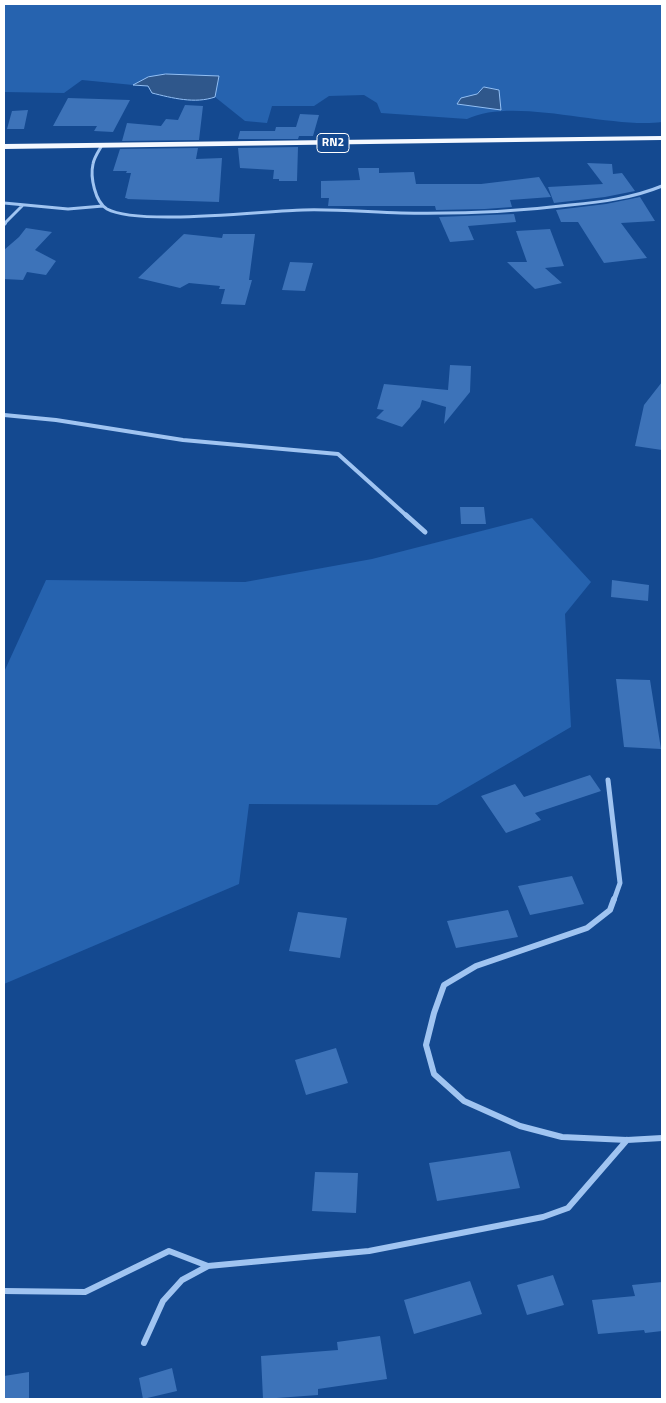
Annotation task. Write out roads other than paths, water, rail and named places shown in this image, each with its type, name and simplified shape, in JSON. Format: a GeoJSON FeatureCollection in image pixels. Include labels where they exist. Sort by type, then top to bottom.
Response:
{"type":"FeatureCollection","features":[{"type":"Feature","properties":{"kind":"highway","name":"RN2"},"geometry":{"type":"LineString","coordinates":[[4,147],[662,138]]}},
{"type":"Feature","properties":{"kind":"street"},"geometry":{"type":"LineString","coordinates":[[101,147],[93,166],[98,196],[104,206]]}},
{"type":"Feature","properties":{"kind":"street"},"geometry":{"type":"LineString","coordinates":[[4,203],[68,209],[104,206],[116,212],[140,216],[302,210],[417,214],[550,208],[639,195],[662,186]]}},
{"type":"Feature","properties":{"kind":"street"},"geometry":{"type":"LineString","coordinates":[[4,224],[22,206]]}},
{"type":"Feature","properties":{"kind":"street"},"geometry":{"type":"LineString","coordinates":[[4,415],[56,420],[183,440],[338,454],[425,532]]}},
{"type":"Feature","properties":{"kind":"street"},"geometry":{"type":"LineString","coordinates":[[608,780],[620,883],[610,910],[587,928],[476,966],[444,985],[434,1013],[426,1045],[434,1074],[464,1101],[520,1126],[562,1137],[627,1140],[662,1138]]}},
{"type":"Feature","properties":{"kind":"street"},"geometry":{"type":"LineString","coordinates":[[144,1343],[163,1301],[182,1280],[208,1266],[368,1251],[543,1217],[568,1208],[627,1140]]}},
{"type":"Feature","properties":{"kind":"street"},"geometry":{"type":"LineString","coordinates":[[4,1291],[85,1292],[169,1251],[208,1266]]}}]}
